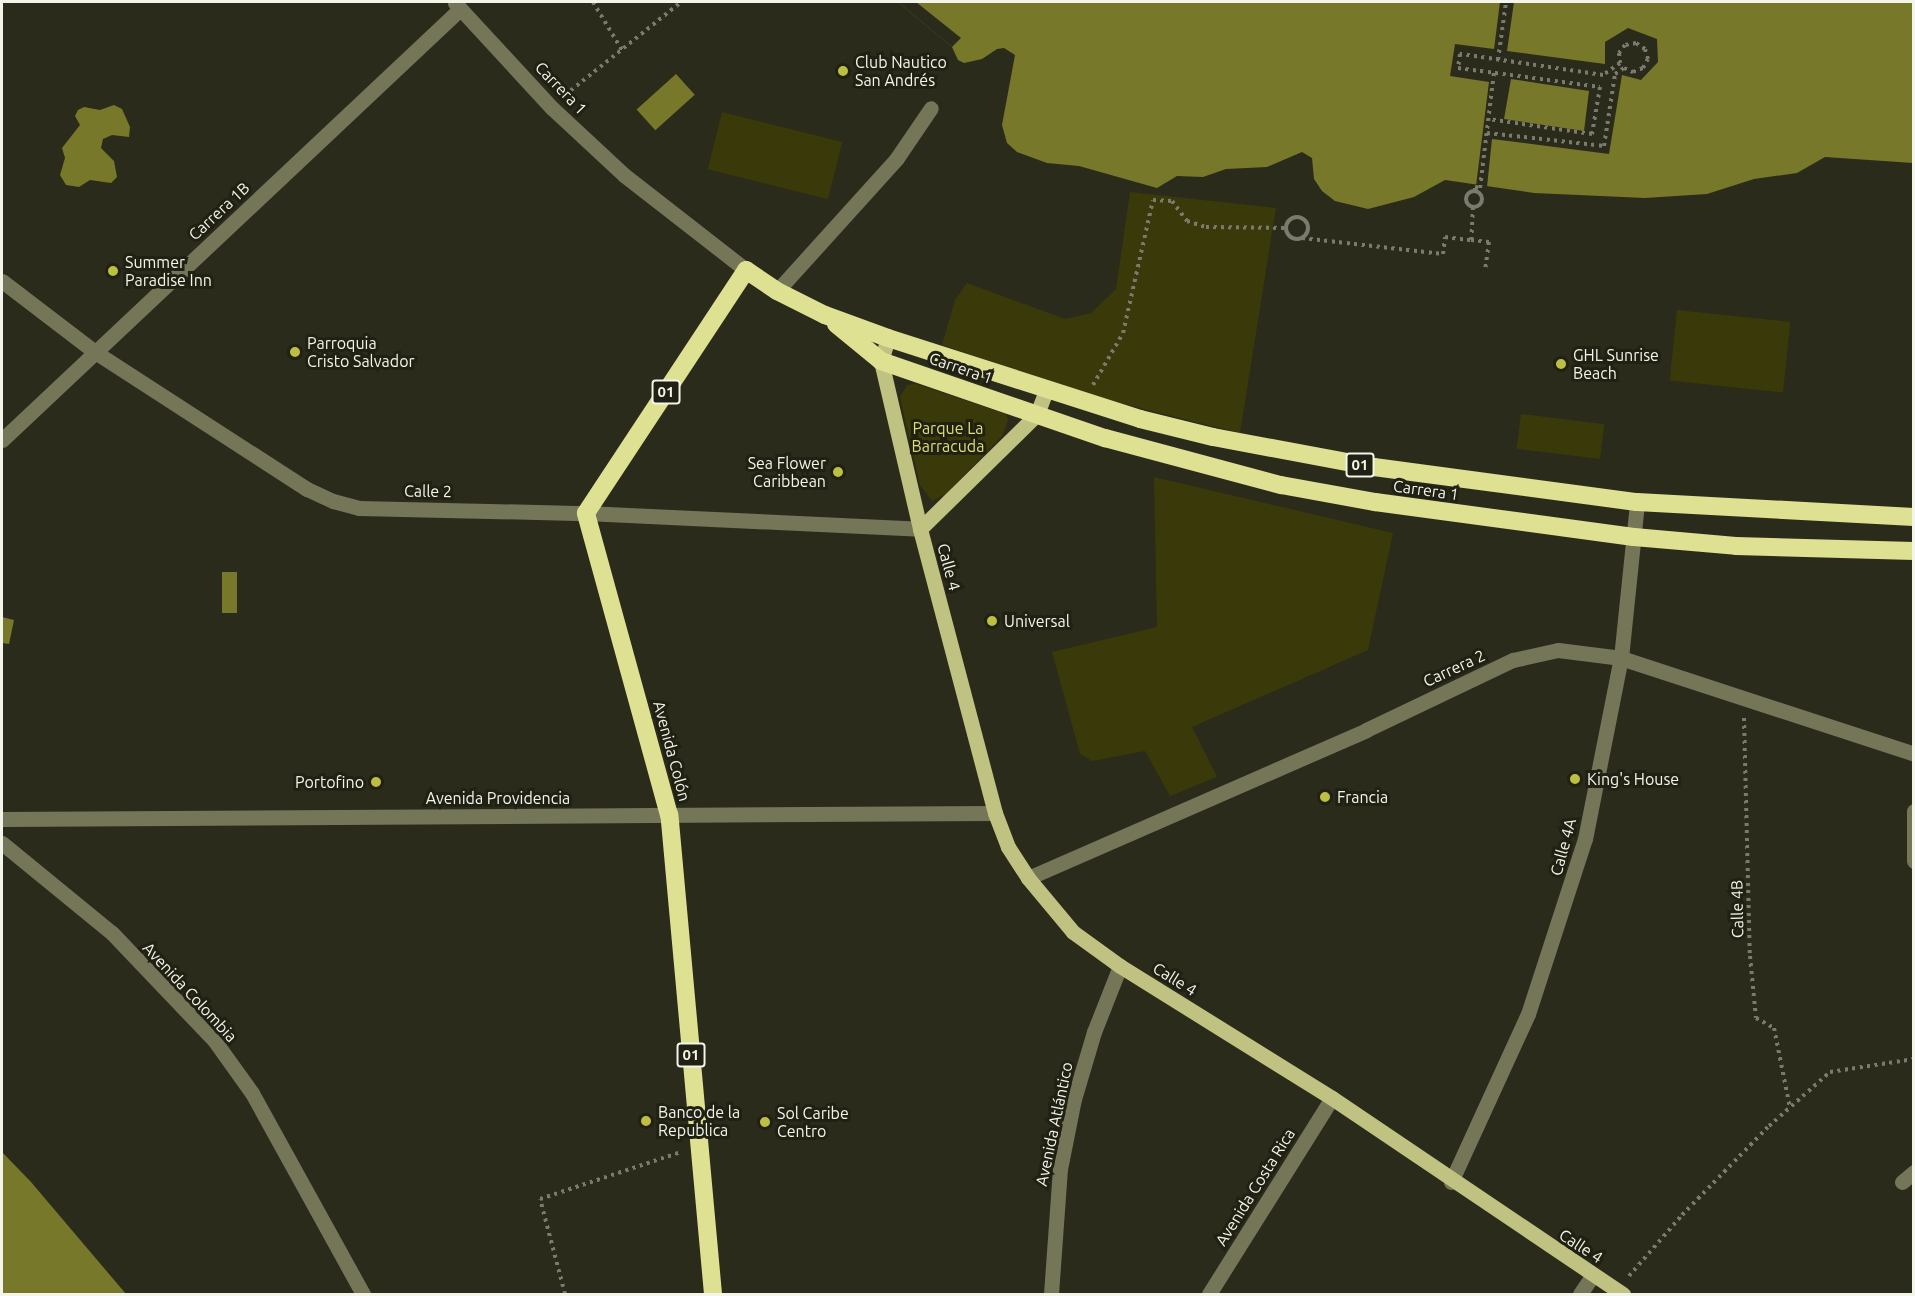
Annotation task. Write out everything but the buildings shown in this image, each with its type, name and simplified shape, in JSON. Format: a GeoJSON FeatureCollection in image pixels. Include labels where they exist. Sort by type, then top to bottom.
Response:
{"type":"FeatureCollection","features":[{"type":"Feature","properties":{"kind":"highway","name":"Carrera 1"},"geometry":{"type":"LineString","coordinates":[[746,270],[777,291],[825,315],[888,338],[1046,390],[1202,435],[1285,452],[1636,502],[1914,517]]}},
{"type":"Feature","properties":{"kind":"highway","name":"01"},"geometry":{"type":"LineString","coordinates":[[586,513],[746,270]]}},
{"type":"Feature","properties":{"kind":"highway","name":"Carrera 1"},"geometry":{"type":"LineString","coordinates":[[825,315],[881,361],[1105,438],[1281,485],[1634,537],[1736,546],[1914,551]]}},
{"type":"Feature","properties":{"kind":"highway","name":"Avenida Colón"},"geometry":{"type":"LineString","coordinates":[[586,513],[669,815],[713,1294]]}},
{"type":"Feature","properties":{"kind":"main road","name":"Calle 4"},"geometry":{"type":"LineString","coordinates":[[888,338],[881,361],[920,529],[995,813],[1008,847],[1028,878],[1073,932],[1120,966],[1332,1098],[1451,1182],[1620,1292]]}},
{"type":"Feature","properties":{"kind":"main road","name":"Calle 4"},"geometry":{"type":"LineString","coordinates":[[920,529],[1037,414],[1046,390]]}},
{"type":"Feature","properties":{"kind":"street","name":"Carrera 1"},"geometry":{"type":"LineString","coordinates":[[457,5],[552,108],[624,176],[746,270]]}},
{"type":"Feature","properties":{"kind":"street","name":"Carrera 1B"},"geometry":{"type":"LineString","coordinates":[[2,440],[457,5]]}},
{"type":"Feature","properties":{"kind":"street"},"geometry":{"type":"LineString","coordinates":[[777,291],[897,158],[931,108]]}},
{"type":"Feature","properties":{"kind":"street","name":"Calle 2"},"geometry":{"type":"LineString","coordinates":[[2,281],[95,352],[307,489],[333,501],[359,508],[586,513],[920,529]]}},
{"type":"Feature","properties":{"kind":"street","name":"Calle 4A"},"geometry":{"type":"LineString","coordinates":[[1451,1182],[1528,1014],[1559,927],[1590,816],[1621,658],[1636,502]]}},
{"type":"Feature","properties":{"kind":"street","name":"Carrera 2"},"geometry":{"type":"LineString","coordinates":[[1028,878],[1366,730],[1513,660],[1558,650],[1621,658],[1743,696],[1914,754]]}},
{"type":"Feature","properties":{"kind":"street"},"geometry":{"type":"LineString","coordinates":[[1914,811],[1914,861]]}},
{"type":"Feature","properties":{"kind":"street","name":"Avenida Providencia"},"geometry":{"type":"LineString","coordinates":[[2,819],[995,813]]}},
{"type":"Feature","properties":{"kind":"street","name":"Avenida Colombia"},"geometry":{"type":"LineString","coordinates":[[2,843],[112,933],[214,1040],[252,1093],[363,1294]]}},
{"type":"Feature","properties":{"kind":"street","name":"Avenida Atlántico"},"geometry":{"type":"LineString","coordinates":[[1050,1294],[1060,1169],[1074,1100],[1094,1032],[1120,966]]}},
{"type":"Feature","properties":{"kind":"street","name":"Avenida Costa Rica"},"geometry":{"type":"LineString","coordinates":[[1209,1294],[1332,1098]]}},
{"type":"Feature","properties":{"kind":"street"},"geometry":{"type":"LineString","coordinates":[[1580,1294],[1593,1275]]}},
{"type":"Feature","properties":{"kind":"path"},"geometry":{"type":"LineString","coordinates":[[593,2],[622,50]]}},
{"type":"Feature","properties":{"kind":"path"},"geometry":{"type":"LineString","coordinates":[[552,108],[681,2]]}},
{"type":"Feature","properties":{"kind":"path"},"geometry":{"type":"LineString","coordinates":[[1498,60],[1506,2]]}},
{"type":"Feature","properties":{"kind":"path"},"geometry":{"type":"LineString","coordinates":[[1487,133],[1604,146],[1615,74],[1624,68],[1633,72],[1643,68],[1648,59],[1645,48],[1636,43],[1625,45],[1619,53],[1620,63],[1603,75],[1460,54],[1458,68],[1600,87],[1592,134],[1488,119]]}},
{"type":"Feature","properties":{"kind":"path"},"geometry":{"type":"LineString","coordinates":[[1471,240],[1473,207],[1466,199],[1475,192],[1475,187],[1480,188],[1494,73]]}},
{"type":"Feature","properties":{"kind":"path"},"geometry":{"type":"LineString","coordinates":[[1473,207],[1482,199],[1475,192]]}},
{"type":"Feature","properties":{"kind":"path"},"geometry":{"type":"LineString","coordinates":[[1083,401],[1123,333],[1153,200],[1172,201],[1187,221],[1206,227],[1286,228]]}},
{"type":"Feature","properties":{"kind":"path"},"geometry":{"type":"LineString","coordinates":[[1286,228],[1291,219],[1301,218],[1308,229],[1302,237]]}},
{"type":"Feature","properties":{"kind":"path"},"geometry":{"type":"LineString","coordinates":[[1286,228],[1291,237],[1443,254],[1444,237],[1489,242],[1485,272]]}},
{"type":"Feature","properties":{"kind":"path","name":"Calle 4B"},"geometry":{"type":"LineString","coordinates":[[1743,696],[1750,956],[1756,1018],[1774,1028],[1790,1108]]}},
{"type":"Feature","properties":{"kind":"path"},"geometry":{"type":"LineString","coordinates":[[1620,1292],[1682,1215],[1790,1108],[1830,1072],[1914,1059]]}},
{"type":"Feature","properties":{"kind":"path"},"geometry":{"type":"LineString","coordinates":[[565,1294],[540,1199],[699,1146]]}},
{"type":"Feature","properties":{"kind":"green space"},"geometry":{"type":"Polygon","coordinates":[[[722,112],[842,142],[828,199],[708,169],[722,112]]]}},
{"type":"Feature","properties":{"kind":"green space"},"geometry":{"type":"Polygon","coordinates":[[[1130,192],[1276,208],[1240,433],[1096,397],[942,345],[955,300],[967,283],[1065,319],[1091,313],[1116,289],[1130,192]]]}},
{"type":"Feature","properties":{"kind":"green space"},"geometry":{"type":"Polygon","coordinates":[[[1677,310],[1790,322],[1783,393],[1670,381],[1677,310]]]}},
{"type":"Feature","properties":{"kind":"green space","name":"Parque La Barracuda"},"geometry":{"type":"Polygon","coordinates":[[[916,384],[1006,414],[1008,421],[1002,436],[946,494],[932,501],[920,485],[900,397],[907,385],[916,384]]]}},
{"type":"Feature","properties":{"kind":"green space"},"geometry":{"type":"Polygon","coordinates":[[[1521,414],[1604,424],[1600,459],[1517,449],[1521,414]]]}},
{"type":"Feature","properties":{"kind":"green space"},"geometry":{"type":"Polygon","coordinates":[[[1154,477],[1393,533],[1368,650],[1192,727],[1217,777],[1170,796],[1145,751],[1092,761],[1080,754],[1052,652],[1157,627],[1154,477]]]}},
{"type":"Feature","properties":{"kind":"shaded area"},"geometry":{"type":"Polygon","coordinates":[[[898,2],[1913,2],[1913,163],[1825,157],[1797,173],[1754,179],[1707,194],[1645,198],[1534,193],[1445,180],[1414,197],[1368,209],[1335,201],[1322,191],[1314,179],[1312,158],[1302,152],[1267,167],[1226,169],[1203,177],[1177,176],[1157,188],[1079,166],[1047,163],[1017,152],[1007,143],[1002,125],[1015,55],[1004,48],[997,49],[982,59],[964,63],[958,60],[952,47],[898,2]]]}},
{"type":"Feature","properties":{"kind":"shaded area"},"geometry":{"type":"Polygon","coordinates":[[[676,74],[695,95],[655,130],[637,109],[676,74]]]}},
{"type":"Feature","properties":{"kind":"shaded area"},"geometry":{"type":"Polygon","coordinates":[[[114,105],[122,109],[130,127],[129,137],[112,135],[103,139],[101,148],[114,161],[117,177],[111,183],[90,180],[79,187],[66,185],[60,175],[65,158],[62,148],[80,125],[75,116],[78,110],[84,107],[100,110],[114,105]]]}},
{"type":"Feature","properties":{"kind":"shaded area"},"geometry":{"type":"Polygon","coordinates":[[[222,572],[237,572],[237,613],[222,613],[222,572]]]}},
{"type":"Feature","properties":{"kind":"shaded area"},"geometry":{"type":"Polygon","coordinates":[[[2,617],[14,620],[9,644],[2,643],[2,617]]]}},
{"type":"Feature","properties":{"kind":"shaded area"},"geometry":{"type":"Polygon","coordinates":[[[2,1152],[31,1182],[126,1294],[2,1294],[2,1152]]]}},
{"type":"Feature","properties":{"kind":"pier"},"geometry":{"type":"Polygon","coordinates":[[[898,2],[916,2],[961,38],[952,47],[898,2]]]}},
{"type":"Feature","properties":{"kind":"pier"},"geometry":{"type":"Polygon","coordinates":[[[1500,2],[1514,2],[1507,51],[1605,64],[1605,42],[1628,28],[1657,39],[1658,62],[1641,80],[1622,75],[1609,154],[1492,139],[1487,187],[1476,186],[1489,82],[1450,76],[1455,44],[1494,49],[1500,2]],[[1511,79],[1504,119],[1584,131],[1589,91],[1511,79]]]}},
{"type":"Feature","properties":{"kind":"place","name":"Club Nautico San Andrés"},"geometry":{"type":"Point","coordinates":[843,71]}},
{"type":"Feature","properties":{"kind":"place","name":"Summer Paradise Inn"},"geometry":{"type":"Point","coordinates":[113,271]}},
{"type":"Feature","properties":{"kind":"place","name":"Parroquia Cristo Salvador"},"geometry":{"type":"Point","coordinates":[295,352]}},
{"type":"Feature","properties":{"kind":"place","name":"GHL Sunrise Beach"},"geometry":{"type":"Point","coordinates":[1561,364]}},
{"type":"Feature","properties":{"kind":"place","name":"Sea Flower Caribbean"},"geometry":{"type":"Point","coordinates":[838,472]}},
{"type":"Feature","properties":{"kind":"place","name":"Universal"},"geometry":{"type":"Point","coordinates":[992,621]}},
{"type":"Feature","properties":{"kind":"place","name":"King's House"},"geometry":{"type":"Point","coordinates":[1575,779]}},
{"type":"Feature","properties":{"kind":"place","name":"Portofino"},"geometry":{"type":"Point","coordinates":[376,782]}},
{"type":"Feature","properties":{"kind":"place","name":"Francia"},"geometry":{"type":"Point","coordinates":[1325,797]}},
{"type":"Feature","properties":{"kind":"place","name":"Banco de la Republica"},"geometry":{"type":"Point","coordinates":[646,1121]}},
{"type":"Feature","properties":{"kind":"place","name":"Sol Caribe Centro"},"geometry":{"type":"Point","coordinates":[765,1122]}}]}
